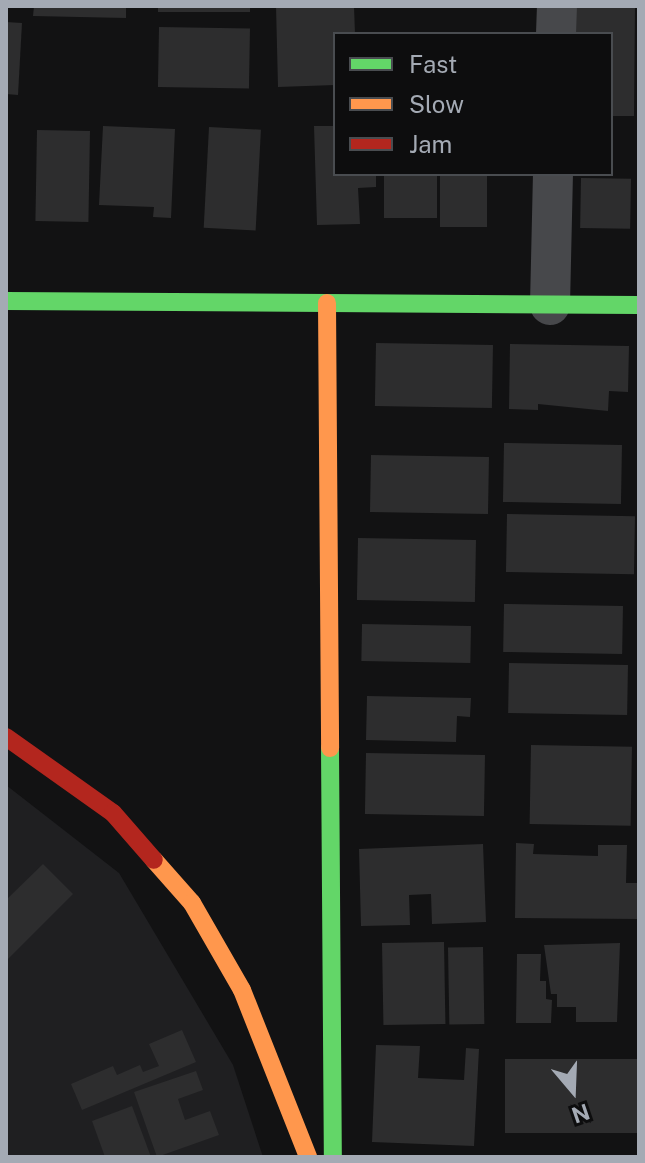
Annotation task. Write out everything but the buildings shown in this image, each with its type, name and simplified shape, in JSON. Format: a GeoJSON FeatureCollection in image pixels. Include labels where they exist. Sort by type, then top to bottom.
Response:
{"type":"FeatureCollection","features":[{"type":"Feature","properties":{"kind":"street"},"geometry":{"type":"LineString","coordinates":[[556,32],[557,6]]}},
{"type":"Feature","properties":{"kind":"street"},"geometry":{"type":"LineString","coordinates":[[550,305],[553,176]]}},
{"type":"Feature","properties":{"kind":"street"},"geometry":{"type":"LineString","coordinates":[[6,301],[639,305]]}},
{"type":"Feature","properties":{"kind":"street"},"geometry":{"type":"LineString","coordinates":[[327,303],[333,1157]]}},
{"type":"Feature","properties":{"kind":"street"},"geometry":{"type":"LineString","coordinates":[[6,737],[113,813],[192,903],[242,990],[308,1157]]}},
{"type":"Feature","properties":{"kind":"shaded area"},"geometry":{"type":"Polygon","coordinates":[[[6,785],[119,873],[233,1065],[263,1157],[6,1157],[6,785]]]}},
{"type":"Feature","properties":{"kind":"traffic: fast"},"geometry":{"type":"LineString","coordinates":[[6,301],[639,305]]}},
{"type":"Feature","properties":{"kind":"traffic: fast"},"geometry":{"type":"LineString","coordinates":[[330,748],[333,1157]]}},
{"type":"Feature","properties":{"kind":"traffic: slow"},"geometry":{"type":"LineString","coordinates":[[327,303],[330,748]]}},
{"type":"Feature","properties":{"kind":"traffic: slow"},"geometry":{"type":"LineString","coordinates":[[154,860],[192,903],[242,990],[308,1157]]}},
{"type":"Feature","properties":{"kind":"traffic: jam"},"geometry":{"type":"LineString","coordinates":[[6,737],[113,813],[154,860]]}}]}
